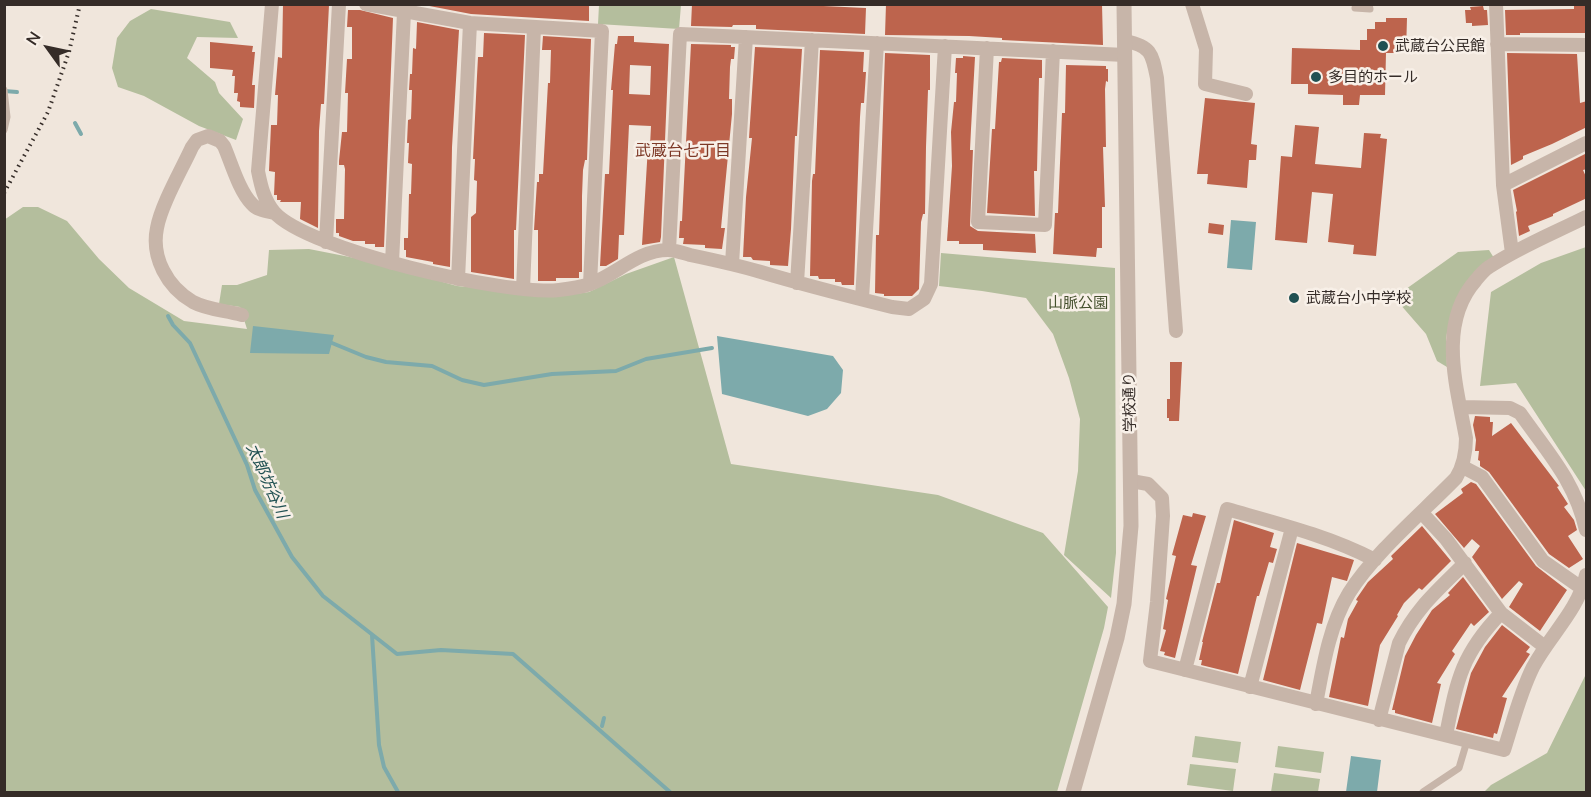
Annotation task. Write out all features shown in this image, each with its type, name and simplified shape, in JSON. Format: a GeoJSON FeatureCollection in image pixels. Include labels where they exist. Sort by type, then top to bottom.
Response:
{"type":"FeatureCollection","features":[{"type":"Feature","properties":{"kind":"street"},"geometry":{"type":"LineString","coordinates":[[272,4],[258,171],[262,192],[274,213]]}},
{"type":"Feature","properties":{"kind":"street"},"geometry":{"type":"LineString","coordinates":[[326,242],[339,4]]}},
{"type":"Feature","properties":{"kind":"street"},"geometry":{"type":"LineString","coordinates":[[366,4],[470,22],[602,30],[590,284]]}},
{"type":"Feature","properties":{"kind":"street","name":"学校通り"},"geometry":{"type":"LineString","coordinates":[[1073,792],[1117,638],[1124,604],[1131,526],[1124,4]]}},
{"type":"Feature","properties":{"kind":"street"},"geometry":{"type":"LineString","coordinates":[[1192,4],[1206,49],[1205,84],[1246,94]]}},
{"type":"Feature","properties":{"kind":"street"},"geometry":{"type":"LineString","coordinates":[[1496,4],[1503,185],[1512,253]]}},
{"type":"Feature","properties":{"kind":"street"},"geometry":{"type":"LineString","coordinates":[[392,263],[404,12]]}},
{"type":"Feature","properties":{"kind":"street"},"geometry":{"type":"LineString","coordinates":[[458,279],[470,22]]}},
{"type":"Feature","properties":{"kind":"street"},"geometry":{"type":"LineString","coordinates":[[523,289],[534,27]]}},
{"type":"Feature","properties":{"kind":"street"},"geometry":{"type":"LineString","coordinates":[[669,250],[680,34],[1053,51],[1125,48],[1140,44],[1146,47],[1154,61],[1157,78],[1176,331]]}},
{"type":"Feature","properties":{"kind":"street"},"geometry":{"type":"LineString","coordinates":[[732,264],[746,37]]}},
{"type":"Feature","properties":{"kind":"street"},"geometry":{"type":"LineString","coordinates":[[797,282],[812,40]]}},
{"type":"Feature","properties":{"kind":"street"},"geometry":{"type":"LineString","coordinates":[[862,299],[877,43]]}},
{"type":"Feature","properties":{"kind":"street"},"geometry":{"type":"LineString","coordinates":[[1497,44],[1587,45]]}},
{"type":"Feature","properties":{"kind":"street"},"geometry":{"type":"LineString","coordinates":[[242,315],[208,308],[193,302],[172,285],[163,271],[157,254],[155,240],[157,226],[192,147],[197,140],[208,136],[220,141],[224,146],[243,192],[258,208],[274,213],[296,230],[392,263],[458,279],[523,289],[558,291],[590,284],[636,259],[669,250],[909,309],[924,299],[931,284],[945,46]]}},
{"type":"Feature","properties":{"kind":"street"},"geometry":{"type":"LineString","coordinates":[[987,48],[978,222],[1045,225],[1053,51]]}},
{"type":"Feature","properties":{"kind":"street"},"geometry":{"type":"LineString","coordinates":[[1503,185],[1587,143]]}},
{"type":"Feature","properties":{"kind":"street"},"geometry":{"type":"LineString","coordinates":[[1316,704],[1325,656],[1335,624],[1349,594],[1374,560],[1456,478],[1463,467],[1466,438],[1453,352],[1455,321],[1460,303],[1486,268],[1587,217]]}},
{"type":"Feature","properties":{"kind":"street"},"geometry":{"type":"LineString","coordinates":[[1461,407],[1510,408],[1520,413],[1569,482],[1581,507],[1587,530]]}},
{"type":"Feature","properties":{"kind":"street"},"geometry":{"type":"LineString","coordinates":[[1131,481],[1148,484],[1162,498],[1163,516],[1157,602],[1150,661],[1504,750],[1522,693],[1545,647],[1571,612],[1585,582],[1543,561],[1482,477],[1463,467]]}},
{"type":"Feature","properties":{"kind":"street"},"geometry":{"type":"LineString","coordinates":[[1185,670],[1227,509],[1292,528],[1374,560]]}},
{"type":"Feature","properties":{"kind":"street"},"geometry":{"type":"LineString","coordinates":[[1422,513],[1465,563],[1501,613],[1545,647]]}},
{"type":"Feature","properties":{"kind":"street"},"geometry":{"type":"LineString","coordinates":[[1250,687],[1292,528]]}},
{"type":"Feature","properties":{"kind":"street"},"geometry":{"type":"LineString","coordinates":[[1379,720],[1399,643],[1404,633],[1419,608],[1465,563]]}},
{"type":"Feature","properties":{"kind":"street"},"geometry":{"type":"LineString","coordinates":[[1446,735],[1454,692],[1469,654],[1479,637],[1501,613]]}},
{"type":"Feature","properties":{"kind":"lane"},"geometry":{"type":"LineString","coordinates":[[1355,8],[1370,9],[1370,4]]}},
{"type":"Feature","properties":{"kind":"lane"},"geometry":{"type":"LineString","coordinates":[[4,130],[7,117],[5,93]]}},
{"type":"Feature","properties":{"kind":"lane"},"geometry":{"type":"LineString","coordinates":[[1423,792],[1459,768],[1467,741]]}},
{"type":"Feature","properties":{"kind":"green space"},"geometry":{"type":"Polygon","coordinates":[[[599,5],[681,5],[679,29],[598,24],[599,5]]]}},
{"type":"Feature","properties":{"kind":"green space"},"geometry":{"type":"Polygon","coordinates":[[[151,9],[230,22],[238,38],[197,37],[187,58],[215,82],[219,93],[243,119],[236,140],[199,126],[144,96],[118,87],[112,68],[117,38],[130,21],[151,9]]]}},
{"type":"Feature","properties":{"kind":"green space"},"geometry":{"type":"Polygon","coordinates":[[[23,207],[38,207],[67,221],[99,259],[129,288],[184,321],[247,329],[240,307],[219,304],[222,285],[237,285],[267,275],[269,250],[309,249],[365,260],[457,286],[560,296],[589,292],[626,274],[674,257],[731,464],[938,495],[1043,533],[1108,607],[1057,792],[5,792],[4,220],[23,207]]]}},
{"type":"Feature","properties":{"kind":"green space"},"geometry":{"type":"Polygon","coordinates":[[[1586,247],[1586,491],[1516,383],[1480,386],[1491,292],[1541,263],[1586,247]]]}},
{"type":"Feature","properties":{"kind":"green space"},"geometry":{"type":"Polygon","coordinates":[[[1489,250],[1494,258],[1451,314],[1446,338],[1447,367],[1437,361],[1426,334],[1399,303],[1406,289],[1458,252],[1489,250]]]}},
{"type":"Feature","properties":{"kind":"green space","name":"山脈公園"},"geometry":{"type":"Polygon","coordinates":[[[941,253],[1115,268],[1116,553],[1111,598],[1064,555],[1078,471],[1080,419],[1069,378],[1053,334],[1026,298],[939,286],[941,253]]]}},
{"type":"Feature","properties":{"kind":"green space"},"geometry":{"type":"Polygon","coordinates":[[[1586,674],[1586,792],[1484,792],[1491,785],[1547,753],[1586,674]]]}},
{"type":"Feature","properties":{"kind":"green space"},"geometry":{"type":"Polygon","coordinates":[[[1195,736],[1241,742],[1238,763],[1192,757],[1195,736]]]}},
{"type":"Feature","properties":{"kind":"green space"},"geometry":{"type":"Polygon","coordinates":[[[1278,746],[1324,752],[1321,773],[1275,767],[1278,746]]]}},
{"type":"Feature","properties":{"kind":"green space"},"geometry":{"type":"Polygon","coordinates":[[[1190,764],[1236,769],[1233,791],[1187,785],[1190,764]]]}},
{"type":"Feature","properties":{"kind":"green space"},"geometry":{"type":"Polygon","coordinates":[[[1274,773],[1320,779],[1318,792],[1271,792],[1274,773]]]}},
{"type":"Feature","properties":{"kind":"water"},"geometry":{"type":"Polygon","coordinates":[[[1231,220],[1256,222],[1252,270],[1227,268],[1231,220]]]}},
{"type":"Feature","properties":{"kind":"water"},"geometry":{"type":"Polygon","coordinates":[[[253,326],[334,335],[329,354],[250,353],[253,326]]]}},
{"type":"Feature","properties":{"kind":"water"},"geometry":{"type":"Polygon","coordinates":[[[717,336],[833,356],[843,370],[841,393],[827,409],[808,416],[722,394],[717,336]]]}},
{"type":"Feature","properties":{"kind":"water"},"geometry":{"type":"Polygon","coordinates":[[[1351,756],[1381,760],[1377,792],[1346,792],[1351,756]]]}},
{"type":"Feature","properties":{"kind":"building"},"geometry":{"type":"Polygon","coordinates":[[[283,4],[329,5],[324,104],[321,104],[319,131],[318,228],[300,219],[301,202],[277,200],[277,195],[274,195],[275,172],[269,171],[271,125],[277,125],[278,95],[275,95],[278,57],[282,58],[283,4]]]}},
{"type":"Feature","properties":{"kind":"building"},"geometry":{"type":"Polygon","coordinates":[[[419,4],[589,4],[589,21],[471,14],[419,4]]]}},
{"type":"Feature","properties":{"kind":"building"},"geometry":{"type":"Polygon","coordinates":[[[692,4],[866,8],[865,34],[756,29],[756,25],[691,26],[692,4]]]}},
{"type":"Feature","properties":{"kind":"building"},"geometry":{"type":"Polygon","coordinates":[[[886,4],[1102,4],[1103,45],[969,36],[885,35],[886,4]]]}},
{"type":"Feature","properties":{"kind":"building"},"geometry":{"type":"Polygon","coordinates":[[[1574,4],[1587,4],[1587,33],[1506,35],[1505,10],[1574,9],[1574,4]]]}},
{"type":"Feature","properties":{"kind":"building"},"geometry":{"type":"Polygon","coordinates":[[[1483,6],[1484,10],[1487,10],[1488,25],[1472,26],[1472,23],[1466,23],[1465,10],[1471,10],[1470,7],[1483,6]]]}},
{"type":"Feature","properties":{"kind":"building"},"geometry":{"type":"Polygon","coordinates":[[[348,10],[360,10],[393,18],[384,247],[365,244],[365,241],[353,241],[336,233],[336,219],[344,219],[345,169],[344,165],[339,165],[339,161],[342,132],[347,132],[348,93],[345,93],[347,59],[352,59],[352,27],[347,27],[348,10]]]}},
{"type":"Feature","properties":{"kind":"building"},"geometry":{"type":"Polygon","coordinates":[[[1386,18],[1407,18],[1406,53],[1386,53],[1385,95],[1360,95],[1359,105],[1343,105],[1343,95],[1308,94],[1308,84],[1291,84],[1292,48],[1360,50],[1360,40],[1367,40],[1367,29],[1375,29],[1375,22],[1386,22],[1386,18]]]}},
{"type":"Feature","properties":{"kind":"building"},"geometry":{"type":"Polygon","coordinates":[[[417,22],[459,30],[452,147],[450,267],[406,257],[406,250],[404,250],[404,238],[408,238],[412,164],[408,163],[409,143],[407,143],[408,120],[411,119],[412,90],[409,90],[413,48],[416,49],[417,22]]]}},
{"type":"Feature","properties":{"kind":"building"},"geometry":{"type":"Polygon","coordinates":[[[484,33],[525,35],[516,230],[514,230],[514,279],[471,272],[471,217],[476,213],[477,181],[474,180],[475,159],[473,159],[478,57],[483,57],[484,33]]]}},
{"type":"Feature","properties":{"kind":"building"},"geometry":{"type":"Polygon","coordinates":[[[543,36],[591,39],[587,160],[585,160],[583,170],[582,272],[579,272],[579,278],[556,278],[556,281],[538,281],[538,230],[534,230],[537,182],[539,182],[539,174],[543,174],[548,83],[550,83],[551,50],[542,50],[543,36]]]}},
{"type":"Feature","properties":{"kind":"building"},"geometry":{"type":"Polygon","coordinates":[[[618,36],[634,36],[634,42],[669,44],[661,237],[660,242],[642,245],[651,126],[629,125],[624,235],[619,235],[618,259],[606,266],[600,266],[605,174],[609,174],[613,90],[611,90],[615,44],[617,44],[618,36]],[[630,65],[629,94],[650,95],[651,66],[630,65]]]}},
{"type":"Feature","properties":{"kind":"building"},"geometry":{"type":"Polygon","coordinates":[[[210,42],[253,46],[252,52],[255,52],[252,85],[255,85],[254,108],[240,107],[240,102],[237,101],[238,93],[234,93],[233,70],[210,68],[210,42]]]}},
{"type":"Feature","properties":{"kind":"building"},"geometry":{"type":"Polygon","coordinates":[[[691,44],[735,47],[734,59],[731,59],[730,67],[729,99],[732,99],[732,114],[721,228],[725,228],[722,249],[705,248],[705,245],[683,244],[684,238],[679,238],[680,221],[682,221],[691,44]]]}},
{"type":"Feature","properties":{"kind":"building"},"geometry":{"type":"Polygon","coordinates":[[[755,47],[802,49],[788,266],[770,265],[770,261],[743,257],[752,138],[749,138],[755,47]]]}},
{"type":"Feature","properties":{"kind":"building"},"geometry":{"type":"Polygon","coordinates":[[[820,50],[864,52],[863,72],[866,72],[864,103],[861,103],[860,117],[854,285],[842,285],[841,282],[835,282],[835,279],[819,279],[818,276],[810,276],[812,181],[813,174],[815,174],[820,50]]]}},
{"type":"Feature","properties":{"kind":"building"},"geometry":{"type":"Polygon","coordinates":[[[885,53],[930,55],[925,214],[921,222],[919,289],[912,296],[884,296],[884,294],[875,293],[885,53]]]}},
{"type":"Feature","properties":{"kind":"building"},"geometry":{"type":"Polygon","coordinates":[[[1507,53],[1577,54],[1580,103],[1587,101],[1587,127],[1523,156],[1523,159],[1511,165],[1507,53]]]}},
{"type":"Feature","properties":{"kind":"building"},"geometry":{"type":"Polygon","coordinates":[[[963,56],[975,57],[970,150],[973,150],[970,226],[978,231],[1035,234],[1036,253],[983,250],[983,244],[959,244],[959,241],[947,241],[952,166],[951,132],[954,102],[956,102],[956,58],[963,58],[963,56]]]}},
{"type":"Feature","properties":{"kind":"building"},"geometry":{"type":"Polygon","coordinates":[[[1002,58],[1042,60],[1042,78],[1039,78],[1037,171],[1034,171],[1035,216],[987,213],[992,129],[995,129],[999,62],[1002,58]]]}},
{"type":"Feature","properties":{"kind":"building"},"geometry":{"type":"Polygon","coordinates":[[[1066,65],[1106,66],[1108,69],[1108,82],[1106,81],[1105,89],[1106,147],[1103,147],[1105,207],[1102,207],[1102,248],[1097,248],[1096,257],[1053,254],[1055,213],[1058,213],[1062,113],[1065,113],[1066,65]]]}},
{"type":"Feature","properties":{"kind":"building"},"geometry":{"type":"Polygon","coordinates":[[[1205,98],[1255,103],[1251,144],[1257,145],[1256,160],[1249,160],[1247,188],[1207,184],[1208,174],[1197,174],[1205,98]]]}},
{"type":"Feature","properties":{"kind":"building"},"geometry":{"type":"Polygon","coordinates":[[[1295,125],[1319,127],[1315,164],[1361,168],[1364,133],[1381,134],[1380,138],[1387,139],[1376,256],[1353,254],[1354,245],[1328,242],[1333,194],[1312,192],[1307,243],[1275,240],[1281,156],[1292,157],[1295,125]]]}},
{"type":"Feature","properties":{"kind":"building"},"geometry":{"type":"Polygon","coordinates":[[[1587,153],[1587,169],[1583,170],[1587,179],[1587,198],[1528,226],[1530,231],[1519,236],[1513,190],[1587,153]]]}},
{"type":"Feature","properties":{"kind":"building"},"geometry":{"type":"Polygon","coordinates":[[[1209,223],[1224,225],[1223,235],[1208,233],[1209,223]]]}},
{"type":"Feature","properties":{"kind":"building"},"geometry":{"type":"Polygon","coordinates":[[[1170,362],[1182,362],[1179,421],[1169,421],[1167,418],[1167,399],[1170,399],[1170,362]]]}},
{"type":"Feature","properties":{"kind":"building"},"geometry":{"type":"Polygon","coordinates":[[[1475,416],[1490,417],[1490,422],[1493,422],[1492,436],[1511,423],[1559,486],[1557,487],[1568,504],[1564,507],[1574,520],[1577,530],[1568,536],[1583,559],[1569,568],[1549,554],[1489,472],[1480,466],[1479,451],[1475,451],[1476,440],[1473,425],[1475,416]]]}},
{"type":"Feature","properties":{"kind":"building"},"geometry":{"type":"Polygon","coordinates":[[[1471,482],[1476,484],[1536,566],[1567,590],[1540,631],[1509,607],[1523,584],[1519,581],[1502,599],[1472,557],[1480,546],[1472,539],[1464,548],[1435,514],[1463,493],[1461,489],[1471,482]]]}},
{"type":"Feature","properties":{"kind":"building"},"geometry":{"type":"Polygon","coordinates":[[[1193,513],[1206,516],[1191,565],[1197,566],[1175,658],[1164,655],[1165,652],[1160,651],[1166,630],[1163,629],[1168,600],[1166,599],[1176,556],[1172,555],[1183,515],[1192,517],[1193,513]]]}},
{"type":"Feature","properties":{"kind":"building"},"geometry":{"type":"Polygon","coordinates":[[[1234,520],[1274,533],[1270,547],[1277,549],[1273,563],[1269,562],[1259,596],[1257,596],[1238,674],[1201,665],[1202,660],[1199,660],[1234,520]]]}},
{"type":"Feature","properties":{"kind":"building"},"geometry":{"type":"Polygon","coordinates":[[[1422,526],[1451,561],[1422,590],[1419,588],[1404,603],[1397,615],[1380,645],[1368,706],[1329,697],[1341,637],[1344,638],[1348,619],[1358,601],[1357,598],[1368,582],[1393,559],[1391,556],[1422,526]]]}},
{"type":"Feature","properties":{"kind":"building"},"geometry":{"type":"Polygon","coordinates":[[[1297,543],[1354,560],[1347,581],[1332,577],[1322,624],[1317,623],[1300,690],[1263,680],[1297,543]]]}},
{"type":"Feature","properties":{"kind":"building"},"geometry":{"type":"Polygon","coordinates":[[[1463,577],[1489,612],[1474,626],[1471,623],[1452,651],[1455,654],[1437,683],[1441,684],[1432,723],[1395,713],[1395,710],[1392,710],[1405,656],[1432,610],[1450,595],[1448,593],[1463,577]]]}},
{"type":"Feature","properties":{"kind":"building"},"geometry":{"type":"Polygon","coordinates":[[[1502,625],[1530,647],[1526,652],[1530,654],[1502,697],[1507,698],[1497,734],[1494,733],[1493,738],[1456,729],[1471,673],[1485,647],[1502,625]]]}},
{"type":"Feature","properties":{"kind":"waterway","name":"太郎坊谷川"},"geometry":{"type":"LineString","coordinates":[[4,91],[17,92]]}},
{"type":"Feature","properties":{"kind":"waterway","name":"太郎坊谷川"},"geometry":{"type":"LineString","coordinates":[[75,123],[81,134]]}},
{"type":"Feature","properties":{"kind":"waterway","name":"太郎坊谷川"},"geometry":{"type":"LineString","coordinates":[[168,316],[173,325],[190,343],[247,465],[255,490],[292,557],[323,596],[397,654],[441,650],[513,654],[670,792]]}},
{"type":"Feature","properties":{"kind":"waterway"},"geometry":{"type":"LineString","coordinates":[[332,343],[366,357],[386,362],[432,366],[462,380],[484,385],[552,374],[616,371],[646,359],[712,348]]}},
{"type":"Feature","properties":{"kind":"waterway"},"geometry":{"type":"LineString","coordinates":[[372,635],[379,745],[384,767],[398,792]]}},
{"type":"Feature","properties":{"kind":"waterway"},"geometry":{"type":"LineString","coordinates":[[602,726],[604,718]]}},
{"type":"Feature","properties":{"kind":"railway"},"geometry":{"type":"LineString","coordinates":[[4,193],[48,112],[69,52],[80,4]]}},
{"type":"Feature","properties":{"kind":"place","name":"武蔵台公民館"},"geometry":{"type":"Point","coordinates":[1383,46]}},
{"type":"Feature","properties":{"kind":"place","name":"多目的ホール"},"geometry":{"type":"Point","coordinates":[1316,77]}},
{"type":"Feature","properties":{"kind":"place","name":"武蔵台小中学校"},"geometry":{"type":"Point","coordinates":[1294,298]}},
{"type":"Feature","properties":{"kind":"district","name":"武蔵台七丁目"},"geometry":{"type":"Point","coordinates":[683,151]}}]}
